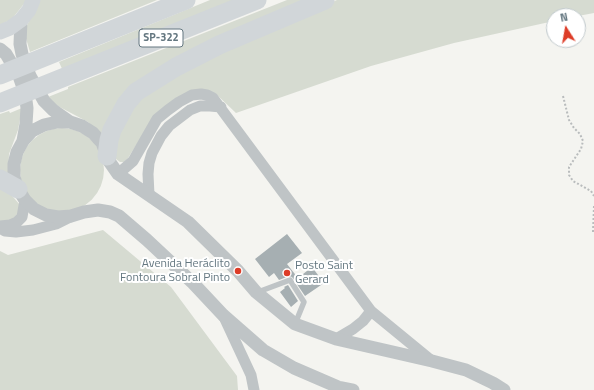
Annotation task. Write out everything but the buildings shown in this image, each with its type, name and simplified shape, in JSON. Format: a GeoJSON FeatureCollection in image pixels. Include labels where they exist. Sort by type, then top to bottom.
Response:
{"type":"FeatureCollection","features":[{"type":"Feature","properties":{"kind":"highway","name":"SP-322"},"geometry":{"type":"LineString","coordinates":[[0,75],[186,0]]}},
{"type":"Feature","properties":{"kind":"highway","name":"SP-322"},"geometry":{"type":"LineString","coordinates":[[0,103],[256,0]]}},
{"type":"Feature","properties":{"kind":"highway"},"geometry":{"type":"LineString","coordinates":[[108,158],[109,140],[112,130],[126,104],[136,92],[176,67],[219,45],[324,0]]}},
{"type":"Feature","properties":{"kind":"highway"},"geometry":{"type":"LineString","coordinates":[[0,179],[21,195]]}},
{"type":"Feature","properties":{"kind":"main road"},"geometry":{"type":"LineString","coordinates":[[0,32],[10,28],[21,20],[29,10],[33,0]]}},
{"type":"Feature","properties":{"kind":"street"},"geometry":{"type":"LineString","coordinates":[[21,20],[20,44],[22,54],[30,76],[44,101],[53,110],[70,122],[82,126],[93,133],[102,143],[108,158],[118,174],[188,222],[238,271],[256,292],[295,324],[336,339],[466,370],[504,390]]}},
{"type":"Feature","properties":{"kind":"street"},"geometry":{"type":"LineString","coordinates":[[0,49],[6,54],[19,76],[25,93],[27,108],[23,140],[17,152],[14,164],[14,177],[21,195],[22,217],[17,222],[0,227]]}},
{"type":"Feature","properties":{"kind":"street"},"geometry":{"type":"LineString","coordinates":[[118,174],[133,160],[158,120],[168,110],[192,95],[201,94],[213,98],[371,310],[432,361]]}},
{"type":"Feature","properties":{"kind":"street"},"geometry":{"type":"LineString","coordinates":[[150,195],[148,174],[149,163],[155,147],[169,126],[190,110],[200,106],[221,107]]}},
{"type":"Feature","properties":{"kind":"street"},"geometry":{"type":"LineString","coordinates":[[23,140],[32,131],[44,125],[57,122],[70,122]]}},
{"type":"Feature","properties":{"kind":"street"},"geometry":{"type":"LineString","coordinates":[[21,195],[34,209],[46,215],[58,217],[71,216]]}},
{"type":"Feature","properties":{"kind":"street"},"geometry":{"type":"LineString","coordinates":[[0,227],[5,231],[16,232],[33,230],[56,224],[71,216],[84,212],[98,210],[110,212],[123,219],[193,283],[223,315],[263,350],[294,368],[335,388],[353,390]]}},
{"type":"Feature","properties":{"kind":"street"},"geometry":{"type":"LineString","coordinates":[[336,339],[363,321],[371,310]]}},
{"type":"Feature","properties":{"kind":"street"},"geometry":{"type":"LineString","coordinates":[[223,315],[250,375],[254,390]]}},
{"type":"Feature","properties":{"kind":"lane"},"geometry":{"type":"LineString","coordinates":[[256,292],[290,280],[304,302],[295,324]]}},
{"type":"Feature","properties":{"kind":"path"},"geometry":{"type":"LineString","coordinates":[[563,96],[569,120],[580,134],[583,141],[581,149],[569,167],[569,175],[573,181],[591,191],[594,196]]}},
{"type":"Feature","properties":{"kind":"path"},"geometry":{"type":"LineString","coordinates":[[593,232],[594,206]]}},
{"type":"Feature","properties":{"kind":"shaded area"},"geometry":{"type":"Polygon","coordinates":[[[0,0],[27,0],[12,19],[0,25],[0,0]]]}},
{"type":"Feature","properties":{"kind":"shaded area"},"geometry":{"type":"Polygon","coordinates":[[[38,0],[157,0],[30,52],[25,35],[26,28],[38,0]]]}},
{"type":"Feature","properties":{"kind":"shaded area"},"geometry":{"type":"Polygon","coordinates":[[[210,0],[236,0],[63,71],[59,62],[210,0]]]}},
{"type":"Feature","properties":{"kind":"shaded area"},"geometry":{"type":"Polygon","coordinates":[[[287,0],[308,0],[161,68],[104,137],[88,122],[54,104],[48,97],[68,89],[68,87],[287,0]]]}},
{"type":"Feature","properties":{"kind":"shaded area"},"geometry":{"type":"Polygon","coordinates":[[[337,0],[594,0],[594,13],[586,14],[586,8],[546,8],[546,23],[454,43],[371,66],[236,113],[216,94],[207,90],[154,117],[128,158],[124,162],[120,162],[116,159],[115,140],[134,103],[161,83],[292,19],[337,0]]]}},
{"type":"Feature","properties":{"kind":"shaded area"},"geometry":{"type":"Polygon","coordinates":[[[22,108],[18,130],[9,154],[8,176],[0,172],[0,114],[9,111],[10,113],[22,108]]]}},
{"type":"Feature","properties":{"kind":"shaded area"},"geometry":{"type":"Polygon","coordinates":[[[62,128],[78,131],[92,140],[101,154],[104,170],[101,186],[92,200],[78,209],[62,212],[46,209],[32,200],[23,186],[20,170],[23,154],[32,140],[46,131],[62,128]]]}},
{"type":"Feature","properties":{"kind":"shaded area"},"geometry":{"type":"Polygon","coordinates":[[[0,186],[8,191],[20,205],[19,212],[13,219],[6,222],[0,221],[0,186]]]}},
{"type":"Feature","properties":{"kind":"shaded area"},"geometry":{"type":"Polygon","coordinates":[[[103,230],[171,287],[237,376],[238,390],[0,390],[0,251],[8,255],[103,230]]]}},
{"type":"Feature","properties":{"kind":"place","name":"Avenida Heráclito Fontoura Sobral Pinto"},"geometry":{"type":"Point","coordinates":[238,271]}},
{"type":"Feature","properties":{"kind":"place","name":"Posto Saint Gerard"},"geometry":{"type":"Point","coordinates":[287,273]}}]}
